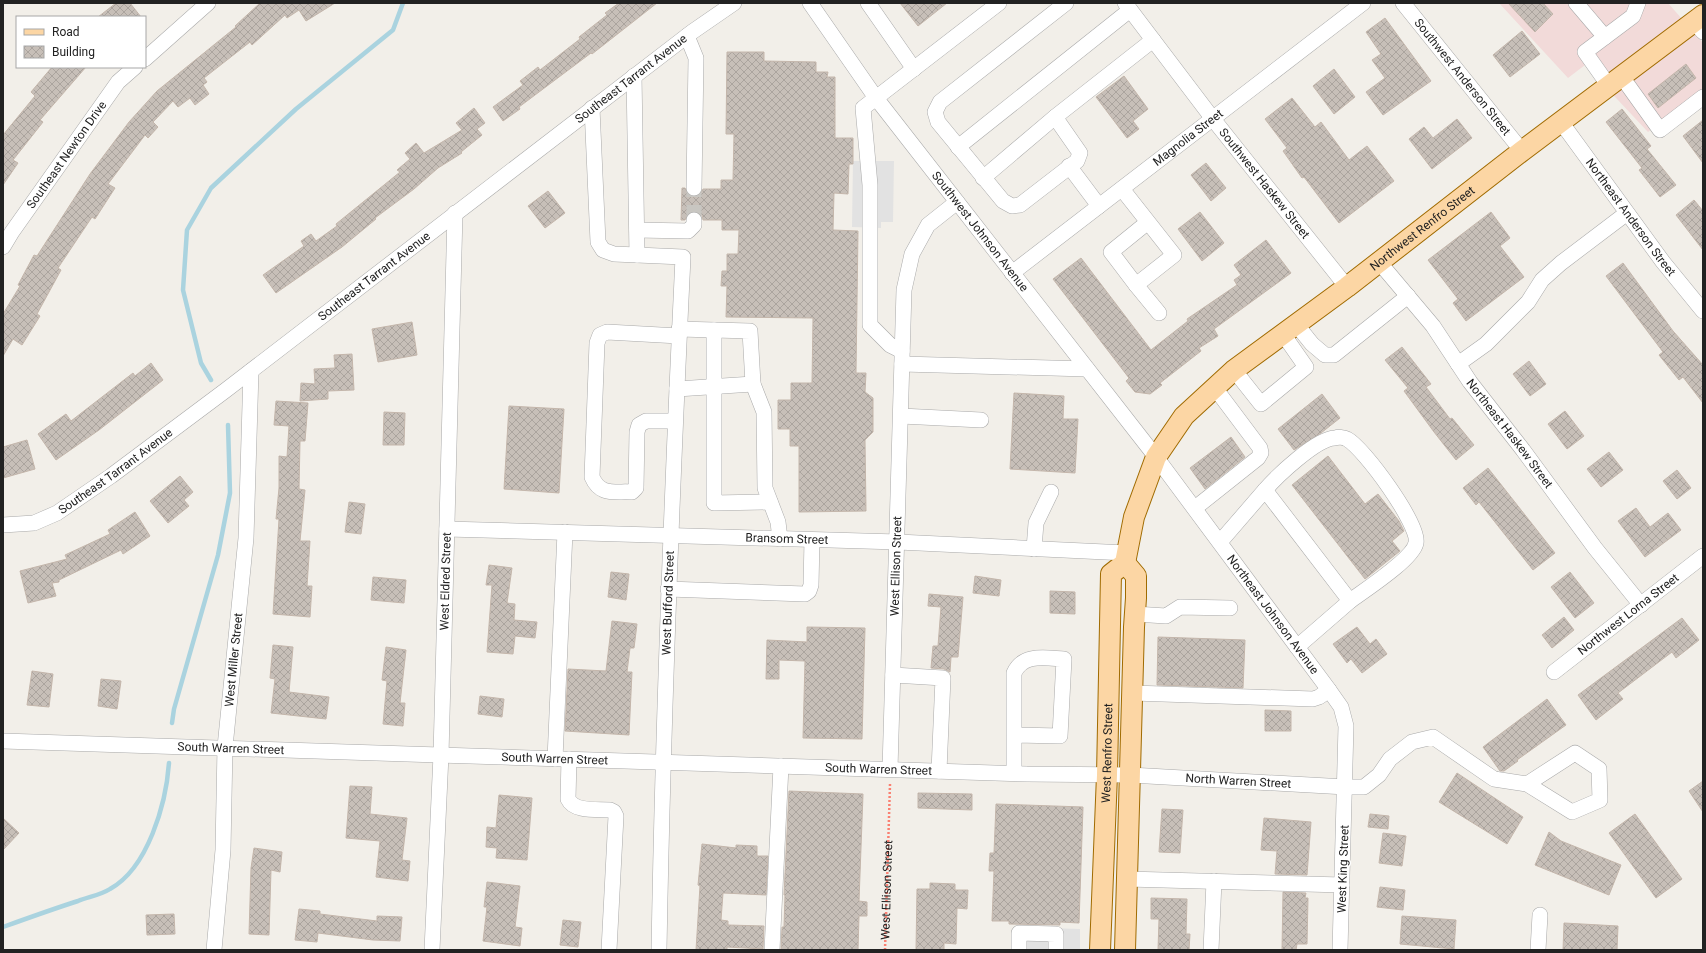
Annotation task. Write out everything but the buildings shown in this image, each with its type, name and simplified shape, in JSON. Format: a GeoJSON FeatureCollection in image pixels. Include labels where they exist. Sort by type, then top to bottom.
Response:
{"type":"FeatureCollection","features":[{"type":"Feature","properties":{"kind":"main road"},"geometry":{"type":"LineString","coordinates":[[1692,3],[1700,23]]}},
{"type":"Feature","properties":{"kind":"main road","name":"Northwest Renfro Street"},"geometry":{"type":"LineString","coordinates":[[1156,457],[1184,416],[1234,370],[1347,287],[1522,151],[1615,82],[1700,23]]}},
{"type":"Feature","properties":{"kind":"main road"},"geometry":{"type":"LineString","coordinates":[[1126,558],[1134,517],[1156,457]]}},
{"type":"Feature","properties":{"kind":"main road","name":"West Renfro Street"},"geometry":{"type":"LineString","coordinates":[[1100,950],[1107,775],[1111,574],[1126,558],[1136,576],[1124,950]]}},
{"type":"Feature","properties":{"kind":"street"},"geometry":{"type":"LineString","coordinates":[[146,58],[208,3]]}},
{"type":"Feature","properties":{"kind":"street","name":"Southeast Tarrant Avenue"},"geometry":{"type":"LineString","coordinates":[[3,525],[34,523],[57,513],[118,471],[251,371],[634,76],[734,3]]}},
{"type":"Feature","properties":{"kind":"street","name":"Southwest Johnson Avenue"},"geometry":{"type":"LineString","coordinates":[[810,3],[876,98],[1156,457]]}},
{"type":"Feature","properties":{"kind":"street"},"geometry":{"type":"LineString","coordinates":[[868,3],[914,69]]}},
{"type":"Feature","properties":{"kind":"street"},"geometry":{"type":"LineString","coordinates":[[999,3],[863,108],[870,185],[870,326],[902,358],[1087,369]]}},
{"type":"Feature","properties":{"kind":"street"},"geometry":{"type":"LineString","coordinates":[[1055,118],[1080,153],[1077,161],[1020,205],[1012,206],[1003,201],[983,178],[938,122],[935,112],[940,102],[1066,3]]}},
{"type":"Feature","properties":{"kind":"street","name":"Magnolia Street"},"geometry":{"type":"LineString","coordinates":[[1012,273],[1363,3]]}},
{"type":"Feature","properties":{"kind":"street","name":"Southwest Anderson Street"},"geometry":{"type":"LineString","coordinates":[[1403,3],[1522,151]]}},
{"type":"Feature","properties":{"kind":"street"},"geometry":{"type":"LineString","coordinates":[[1576,3],[1605,37]]}},
{"type":"Feature","properties":{"kind":"street"},"geometry":{"type":"LineString","coordinates":[[1638,3],[1633,16],[1585,52],[1660,130],[1703,97]]}},
{"type":"Feature","properties":{"kind":"street"},"geometry":{"type":"LineString","coordinates":[[958,147],[1128,6]]}},
{"type":"Feature","properties":{"kind":"street","name":"Southwest Haskew Street"},"geometry":{"type":"LineString","coordinates":[[1128,6],[1212,119],[1347,287]]}},
{"type":"Feature","properties":{"kind":"street"},"geometry":{"type":"LineString","coordinates":[[687,36],[696,58],[694,188]]}},
{"type":"Feature","properties":{"kind":"street"},"geometry":{"type":"LineString","coordinates":[[983,178],[1055,118],[1153,40]]}},
{"type":"Feature","properties":{"kind":"street","name":"Southeast Newton Drive"},"geometry":{"type":"LineString","coordinates":[[3,247],[8,229],[118,82],[134,68]]}},
{"type":"Feature","properties":{"kind":"street"},"geometry":{"type":"LineString","coordinates":[[592,108],[598,242],[603,250],[614,254],[637,255],[634,76]]}},
{"type":"Feature","properties":{"kind":"street","name":"Northeast Anderson Street"},"geometry":{"type":"LineString","coordinates":[[1561,122],[1663,262],[1703,311]]}},
{"type":"Feature","properties":{"kind":"street"},"geometry":{"type":"LineString","coordinates":[[1069,166],[1099,206]]}},
{"type":"Feature","properties":{"kind":"street"},"geometry":{"type":"LineString","coordinates":[[1122,189],[1174,255],[1136,285]]}},
{"type":"Feature","properties":{"kind":"street","name":"West Ellison Street"},"geometry":{"type":"LineString","coordinates":[[890,769],[898,542],[904,290],[912,254],[928,225],[957,202]]}},
{"type":"Feature","properties":{"kind":"street","name":"West Eldred Street"},"geometry":{"type":"LineString","coordinates":[[432,950],[441,755],[455,213]]}},
{"type":"Feature","properties":{"kind":"street"},"geometry":{"type":"LineString","coordinates":[[1458,364],[1486,344],[1528,302],[1542,280],[1561,263],[1628,213]]}},
{"type":"Feature","properties":{"kind":"street"},"geometry":{"type":"LineString","coordinates":[[637,230],[688,231],[694,225],[694,220]]}},
{"type":"Feature","properties":{"kind":"street"},"geometry":{"type":"LineString","coordinates":[[1148,222],[1111,252],[1159,313]]}},
{"type":"Feature","properties":{"kind":"street","name":"West Bufford Street"},"geometry":{"type":"LineString","coordinates":[[637,255],[683,257],[670,536],[662,762],[659,950]]}},
{"type":"Feature","properties":{"kind":"street","name":"Northeast Haskew Street"},"geometry":{"type":"LineString","coordinates":[[1379,262],[1433,326],[1458,364],[1595,548],[1640,605]]}},
{"type":"Feature","properties":{"kind":"street"},"geometry":{"type":"LineString","coordinates":[[1289,329],[1312,344],[1325,355],[1334,355],[1408,296]]}},
{"type":"Feature","properties":{"kind":"street"},"geometry":{"type":"LineString","coordinates":[[1234,370],[1261,404],[1306,367],[1289,329]]}},
{"type":"Feature","properties":{"kind":"street"},"geometry":{"type":"LineString","coordinates":[[714,330],[714,503],[770,502]]}},
{"type":"Feature","properties":{"kind":"street"},"geometry":{"type":"LineString","coordinates":[[675,421],[646,421],[639,425],[637,432],[636,488],[632,492],[604,491],[596,485],[592,477],[598,343],[600,335],[607,332],[679,332],[714,330],[750,331],[753,384],[764,412],[765,488],[778,522],[780,539]]}},
{"type":"Feature","properties":{"kind":"street","name":"West Miller Street"},"geometry":{"type":"LineString","coordinates":[[214,950],[223,850],[225,747],[246,538],[251,371]]}},
{"type":"Feature","properties":{"kind":"street"},"geometry":{"type":"LineString","coordinates":[[677,389],[753,384]]}},
{"type":"Feature","properties":{"kind":"street"},"geometry":{"type":"LineString","coordinates":[[1195,508],[1258,458],[1261,453],[1260,448],[1215,388]]}},
{"type":"Feature","properties":{"kind":"street"},"geometry":{"type":"LineString","coordinates":[[901,416],[981,420]]}},
{"type":"Feature","properties":{"kind":"street"},"geometry":{"type":"LineString","coordinates":[[1220,542],[1279,474],[1318,444],[1333,438],[1346,438],[1367,457],[1401,504],[1416,533],[1416,544],[1406,559],[1350,601],[1297,647]]}},
{"type":"Feature","properties":{"kind":"street","name":"Northeast Johnson Avenue"},"geometry":{"type":"LineString","coordinates":[[1156,457],[1341,707],[1346,726],[1346,787]]}},
{"type":"Feature","properties":{"kind":"street"},"geometry":{"type":"LineString","coordinates":[[1265,490],[1350,601]]}},
{"type":"Feature","properties":{"kind":"street"},"geometry":{"type":"LineString","coordinates":[[1034,549],[1036,523],[1051,492]]}},
{"type":"Feature","properties":{"kind":"street","name":"Bransom Street"},"geometry":{"type":"LineString","coordinates":[[447,529],[898,542],[1034,549],[1126,558]]}},
{"type":"Feature","properties":{"kind":"street"},"geometry":{"type":"LineString","coordinates":[[565,532],[562,759],[568,799],[571,805],[576,807],[610,810],[614,812],[616,816],[609,950]]}},
{"type":"Feature","properties":{"kind":"street"},"geometry":{"type":"LineString","coordinates":[[668,589],[806,594],[809,591],[810,585],[812,540]]}},
{"type":"Feature","properties":{"kind":"street","name":"Northwest Lorna Street"},"geometry":{"type":"LineString","coordinates":[[1554,672],[1703,556]]}},
{"type":"Feature","properties":{"kind":"street"},"geometry":{"type":"LineString","coordinates":[[1135,614],[1166,616],[1180,607],[1230,608]]}},
{"type":"Feature","properties":{"kind":"street"},"geometry":{"type":"LineString","coordinates":[[1014,735],[1060,736],[1064,659],[1032,658],[1022,662],[1014,673],[1014,735],[1014,773]]}},
{"type":"Feature","properties":{"kind":"street"},"geometry":{"type":"LineString","coordinates":[[894,675],[943,678],[939,771]]}},
{"type":"Feature","properties":{"kind":"street"},"geometry":{"type":"LineString","coordinates":[[1133,693],[1313,699],[1329,690]]}},
{"type":"Feature","properties":{"kind":"street","name":"North Warren Street"},"geometry":{"type":"LineString","coordinates":[[1107,775],[1364,787],[1379,775],[1390,759],[1412,742],[1433,737],[1494,779],[1527,784]]}},
{"type":"Feature","properties":{"kind":"street","name":"South Warren Street"},"geometry":{"type":"LineString","coordinates":[[3,741],[1107,775]]}},
{"type":"Feature","properties":{"kind":"street"},"geometry":{"type":"LineString","coordinates":[[1575,753],[1599,769],[1600,800],[1572,812],[1527,784],[1575,753]]}},
{"type":"Feature","properties":{"kind":"street"},"geometry":{"type":"LineString","coordinates":[[772,950],[781,766]]}},
{"type":"Feature","properties":{"kind":"street","name":"West King Street"},"geometry":{"type":"LineString","coordinates":[[1340,950],[1346,787]]}},
{"type":"Feature","properties":{"kind":"street"},"geometry":{"type":"LineString","coordinates":[[1127,879],[1342,885]]}},
{"type":"Feature","properties":{"kind":"street"},"geometry":{"type":"LineString","coordinates":[[1211,950],[1214,881]]}},
{"type":"Feature","properties":{"kind":"street"},"geometry":{"type":"LineString","coordinates":[[1538,950],[1540,915]]}},
{"type":"Feature","properties":{"kind":"street"},"geometry":{"type":"LineString","coordinates":[[1018,950],[1019,933],[1056,934],[1056,950]]}},
{"type":"Feature","properties":{"kind":"path","name":"West Ellison Street"},"geometry":{"type":"LineString","coordinates":[[885,950],[890,769]]}},
{"type":"Feature","properties":{"kind":"shaded area"},"geometry":{"type":"Polygon","coordinates":[[[1499,3],[1668,3],[1703,43],[1703,91],[1648,132],[1585,65],[1568,78],[1499,3]]]}},
{"type":"Feature","properties":{"kind":"shaded area"},"geometry":{"type":"Polygon","coordinates":[[[853,161],[894,161],[893,222],[881,222],[881,228],[852,227],[853,161]]]}},
{"type":"Feature","properties":{"kind":"shaded area"},"geometry":{"type":"Polygon","coordinates":[[[1014,927],[1080,929],[1080,950],[1013,950],[1014,927]]]}},
{"type":"Feature","properties":{"kind":"waterway"},"geometry":{"type":"LineString","coordinates":[[211,380],[201,363],[183,290],[187,230],[211,188],[296,109],[393,30],[403,3]]}},
{"type":"Feature","properties":{"kind":"waterway"},"geometry":{"type":"LineString","coordinates":[[172,723],[174,709],[218,555],[230,493],[228,425]]}},
{"type":"Feature","properties":{"kind":"waterway"},"geometry":{"type":"LineString","coordinates":[[3,927],[103,893],[123,879],[135,866],[145,851],[153,834],[164,797],[169,763]]}},
{"type":"Feature","properties":{"kind":"tunnel"},"geometry":{"type":"LineString","coordinates":[[694,188],[694,220]]}}]}
